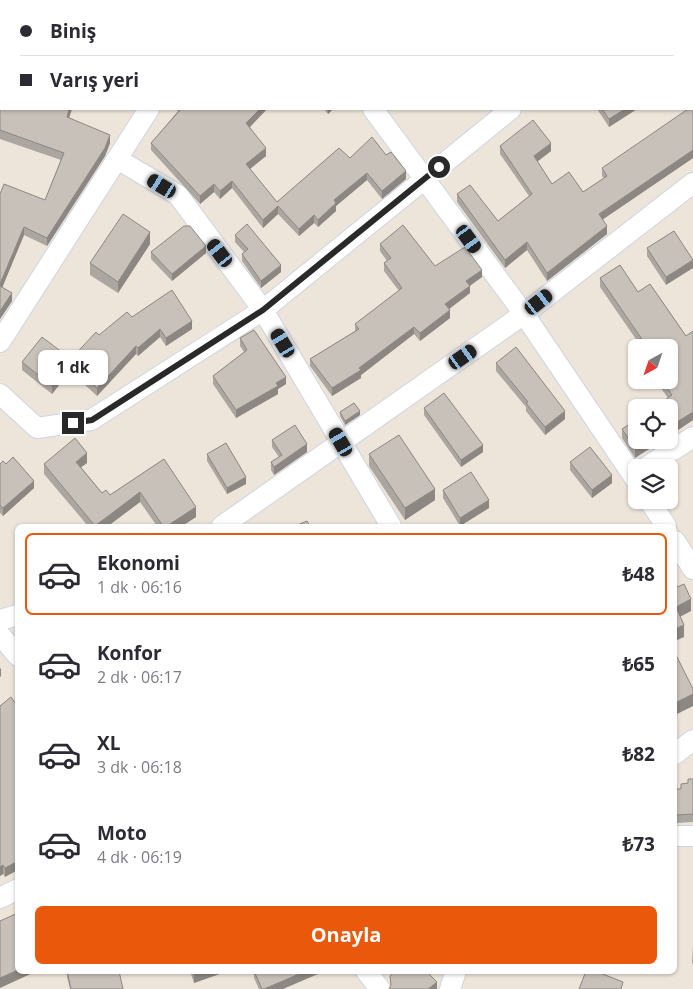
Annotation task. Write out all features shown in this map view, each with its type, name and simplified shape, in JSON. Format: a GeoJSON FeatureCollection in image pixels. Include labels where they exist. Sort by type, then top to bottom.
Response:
{"type":"FeatureCollection","features":[{"type":"Feature","properties":{"kind":"street"},"geometry":{"type":"LineString","coordinates":[[0,342],[148,110]]}},
{"type":"Feature","properties":{"kind":"street"},"geometry":{"type":"LineString","coordinates":[[374,110],[524,314],[628,460]]}},
{"type":"Feature","properties":{"kind":"street"},"geometry":{"type":"LineString","coordinates":[[0,394],[36,428],[92,420],[263,310],[510,110]]}},
{"type":"Feature","properties":{"kind":"street"},"geometry":{"type":"LineString","coordinates":[[117,159],[178,196],[263,310],[390,524]]}},
{"type":"Feature","properties":{"kind":"street"},"geometry":{"type":"LineString","coordinates":[[225,524],[524,314],[693,183]]}},
{"type":"Feature","properties":{"kind":"street"},"geometry":{"type":"LineString","coordinates":[[660,459],[693,436]]}},
{"type":"Feature","properties":{"kind":"street"},"geometry":{"type":"LineString","coordinates":[[655,509],[665,524]]}},
{"type":"Feature","properties":{"kind":"street"},"geometry":{"type":"LineString","coordinates":[[677,544],[693,569]]}},
{"type":"Feature","properties":{"kind":"street"},"geometry":{"type":"LineString","coordinates":[[0,620],[15,616]]}},
{"type":"Feature","properties":{"kind":"street"},"geometry":{"type":"LineString","coordinates":[[0,635],[15,652]]}},
{"type":"Feature","properties":{"kind":"street"},"geometry":{"type":"LineString","coordinates":[[677,752],[693,740]]}},
{"type":"Feature","properties":{"kind":"street"},"geometry":{"type":"LineString","coordinates":[[677,836],[693,836]]}},
{"type":"Feature","properties":{"kind":"street"},"geometry":{"type":"LineString","coordinates":[[0,898],[15,890]]}},
{"type":"Feature","properties":{"kind":"street"},"geometry":{"type":"LineString","coordinates":[[368,974],[380,989]]}},
{"type":"Feature","properties":{"kind":"street"},"geometry":{"type":"LineString","coordinates":[[450,989],[455,974]]}},
{"type":"Feature","properties":{"kind":"building"},"geometry":{"type":"Polygon","coordinates":[[[0,110],[69,110],[67,117],[110,135],[105,148],[47,238],[24,227],[0,284],[0,194],[4,184],[45,200],[64,153],[0,130],[0,110]]]}},
{"type":"Feature","properties":{"kind":"building"},"geometry":{"type":"Polygon","coordinates":[[[180,110],[259,110],[246,123],[266,148],[246,164],[277,202],[339,148],[350,158],[372,137],[386,155],[391,152],[406,171],[382,191],[367,173],[334,200],[336,203],[318,220],[314,215],[299,229],[278,206],[263,220],[232,181],[220,191],[214,184],[200,196],[151,143],[180,110]]]}},
{"type":"Feature","properties":{"kind":"building"},"geometry":{"type":"Polygon","coordinates":[[[603,110],[623,110],[609,119],[603,110]]]}},
{"type":"Feature","properties":{"kind":"building"},"geometry":{"type":"Polygon","coordinates":[[[687,110],[693,110],[693,150],[599,214],[607,226],[547,273],[527,242],[505,260],[457,194],[470,185],[498,221],[532,194],[500,146],[533,120],[551,143],[534,156],[552,184],[569,172],[583,192],[607,176],[602,168],[687,110]]]}},
{"type":"Feature","properties":{"kind":"building"},"geometry":{"type":"Polygon","coordinates":[[[123,214],[150,232],[118,282],[90,263],[123,214]]]}},
{"type":"Feature","properties":{"kind":"building"},"geometry":{"type":"Polygon","coordinates":[[[247,224],[281,265],[261,281],[242,254],[248,249],[235,235],[247,224]]]}},
{"type":"Feature","properties":{"kind":"building"},"geometry":{"type":"Polygon","coordinates":[[[403,225],[435,266],[465,247],[482,270],[466,281],[470,286],[445,304],[450,310],[420,333],[414,327],[359,368],[361,370],[332,388],[310,359],[359,329],[355,324],[402,288],[384,263],[391,258],[380,244],[403,225]]]}},
{"type":"Feature","properties":{"kind":"building"},"geometry":{"type":"Polygon","coordinates":[[[184,226],[190,226],[206,246],[172,274],[151,252],[184,226]]]}},
{"type":"Feature","properties":{"kind":"building"},"geometry":{"type":"Polygon","coordinates":[[[674,231],[693,260],[666,277],[647,248],[674,231]]]}},
{"type":"Feature","properties":{"kind":"building"},"geometry":{"type":"Polygon","coordinates":[[[620,265],[638,292],[650,284],[686,336],[693,331],[693,412],[678,421],[678,399],[666,399],[672,395],[668,389],[678,389],[678,339],[642,339],[600,278],[620,265]]]}},
{"type":"Feature","properties":{"kind":"building"},"geometry":{"type":"Polygon","coordinates":[[[0,286],[12,293],[0,311],[0,286]]]}},
{"type":"Feature","properties":{"kind":"building"},"geometry":{"type":"Polygon","coordinates":[[[172,290],[192,321],[166,338],[160,329],[138,348],[136,346],[97,388],[70,363],[52,386],[22,362],[42,337],[71,359],[96,332],[99,335],[127,312],[132,317],[172,290]]]}},
{"type":"Feature","properties":{"kind":"building"},"geometry":{"type":"Polygon","coordinates":[[[254,330],[286,377],[276,383],[278,386],[236,410],[213,376],[247,350],[240,338],[254,330]]]}},
{"type":"Feature","properties":{"kind":"building"},"geometry":{"type":"Polygon","coordinates":[[[516,347],[565,411],[545,427],[526,403],[528,402],[496,363],[516,347]]]}},
{"type":"Feature","properties":{"kind":"building"},"geometry":{"type":"Polygon","coordinates":[[[444,393],[483,445],[461,460],[424,408],[444,393]]]}},
{"type":"Feature","properties":{"kind":"building"},"geometry":{"type":"Polygon","coordinates":[[[354,403],[360,411],[345,421],[340,412],[354,403]]]}},
{"type":"Feature","properties":{"kind":"building"},"geometry":{"type":"Polygon","coordinates":[[[295,425],[307,444],[274,467],[271,462],[282,455],[272,440],[295,425]]]}},
{"type":"Feature","properties":{"kind":"building"},"geometry":{"type":"Polygon","coordinates":[[[628,425],[628,438],[622,429],[628,425]]]}},
{"type":"Feature","properties":{"kind":"building"},"geometry":{"type":"Polygon","coordinates":[[[399,435],[435,489],[405,508],[369,454],[399,435]]]}},
{"type":"Feature","properties":{"kind":"building"},"geometry":{"type":"Polygon","coordinates":[[[75,438],[87,453],[76,462],[102,493],[106,490],[110,495],[164,459],[196,507],[170,524],[162,524],[140,492],[98,524],[93,524],[44,464],[75,438]]]}},
{"type":"Feature","properties":{"kind":"building"},"geometry":{"type":"Polygon","coordinates":[[[226,443],[246,477],[227,488],[207,454],[226,443]]]}},
{"type":"Feature","properties":{"kind":"building"},"geometry":{"type":"Polygon","coordinates":[[[590,447],[612,475],[592,490],[570,462],[590,447]]]}},
{"type":"Feature","properties":{"kind":"building"},"geometry":{"type":"Polygon","coordinates":[[[13,457],[34,481],[3,508],[0,505],[0,464],[3,461],[6,464],[13,457]]]}},
{"type":"Feature","properties":{"kind":"building"},"geometry":{"type":"Polygon","coordinates":[[[471,472],[489,500],[460,518],[443,490],[471,472]]]}},
{"type":"Feature","properties":{"kind":"building"},"geometry":{"type":"Polygon","coordinates":[[[684,584],[691,599],[677,606],[677,587],[684,584]]]}},
{"type":"Feature","properties":{"kind":"building"},"geometry":{"type":"Polygon","coordinates":[[[677,609],[684,625],[677,628],[677,609]]]}},
{"type":"Feature","properties":{"kind":"building"},"geometry":{"type":"Polygon","coordinates":[[[677,657],[693,689],[693,694],[677,702],[677,657]]]}},
{"type":"Feature","properties":{"kind":"building"},"geometry":{"type":"Polygon","coordinates":[[[11,697],[15,703],[15,863],[5,868],[3,865],[0,867],[0,706],[11,697]]]}},
{"type":"Feature","properties":{"kind":"building"},"geometry":{"type":"Polygon","coordinates":[[[688,779],[693,779],[693,814],[677,815],[677,789],[681,789],[681,784],[688,783],[688,779]]]}},
{"type":"Feature","properties":{"kind":"building"},"geometry":{"type":"Polygon","coordinates":[[[15,914],[15,971],[0,978],[0,921],[15,914]]]}},
{"type":"Feature","properties":{"kind":"building"},"geometry":{"type":"Polygon","coordinates":[[[68,974],[120,974],[123,989],[71,989],[68,974]]]}},
{"type":"Feature","properties":{"kind":"building"},"geometry":{"type":"Polygon","coordinates":[[[255,974],[299,974],[264,989],[262,989],[255,974]]]}},
{"type":"Feature","properties":{"kind":"building"},"geometry":{"type":"Polygon","coordinates":[[[392,974],[429,974],[437,982],[428,989],[389,989],[391,985],[390,976],[392,974]]]}},
{"type":"Feature","properties":{"kind":"building"},"geometry":{"type":"Polygon","coordinates":[[[585,974],[603,974],[623,982],[621,989],[579,989],[585,974]]]}},
{"type":"Feature","properties":{"kind":"route"},"geometry":{"type":"LineString","coordinates":[[73,423],[92,420],[263,310],[439,167]]}}]}
